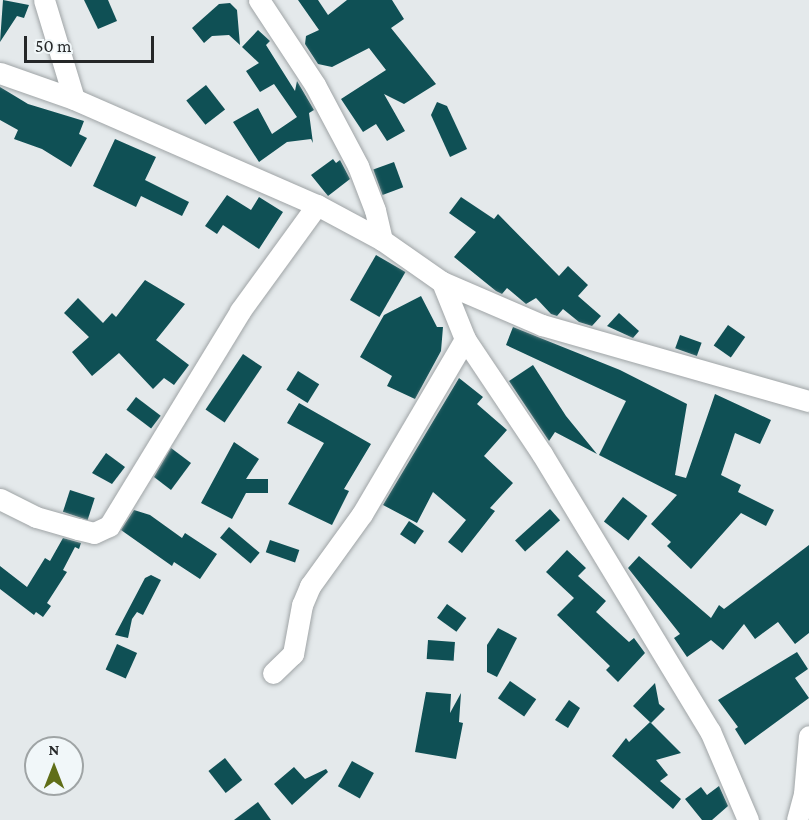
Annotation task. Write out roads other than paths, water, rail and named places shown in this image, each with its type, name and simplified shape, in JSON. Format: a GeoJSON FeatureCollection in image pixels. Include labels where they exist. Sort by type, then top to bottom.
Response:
{"type":"FeatureCollection","features":[{"type":"Feature","properties":{"kind":"street"},"geometry":{"type":"LineString","coordinates":[[44,0],[74,99]]}},
{"type":"Feature","properties":{"kind":"street"},"geometry":{"type":"LineString","coordinates":[[259,0],[315,85],[358,166],[375,210],[381,240]]}},
{"type":"Feature","properties":{"kind":"street"},"geometry":{"type":"LineString","coordinates":[[0,73],[74,99],[317,205],[381,240],[442,282],[542,325],[809,401]]}},
{"type":"Feature","properties":{"kind":"street"},"geometry":{"type":"LineString","coordinates":[[0,499],[36,517],[94,533],[109,526],[240,311],[317,205]]}},
{"type":"Feature","properties":{"kind":"street"},"geometry":{"type":"LineString","coordinates":[[442,282],[465,339],[548,464],[710,731],[748,820]]}},
{"type":"Feature","properties":{"kind":"street"},"geometry":{"type":"LineString","coordinates":[[273,673],[293,654],[302,605],[310,586],[362,514],[465,339]]}},
{"type":"Feature","properties":{"kind":"street"},"geometry":{"type":"LineString","coordinates":[[797,820],[806,776],[809,736]]}}]}
